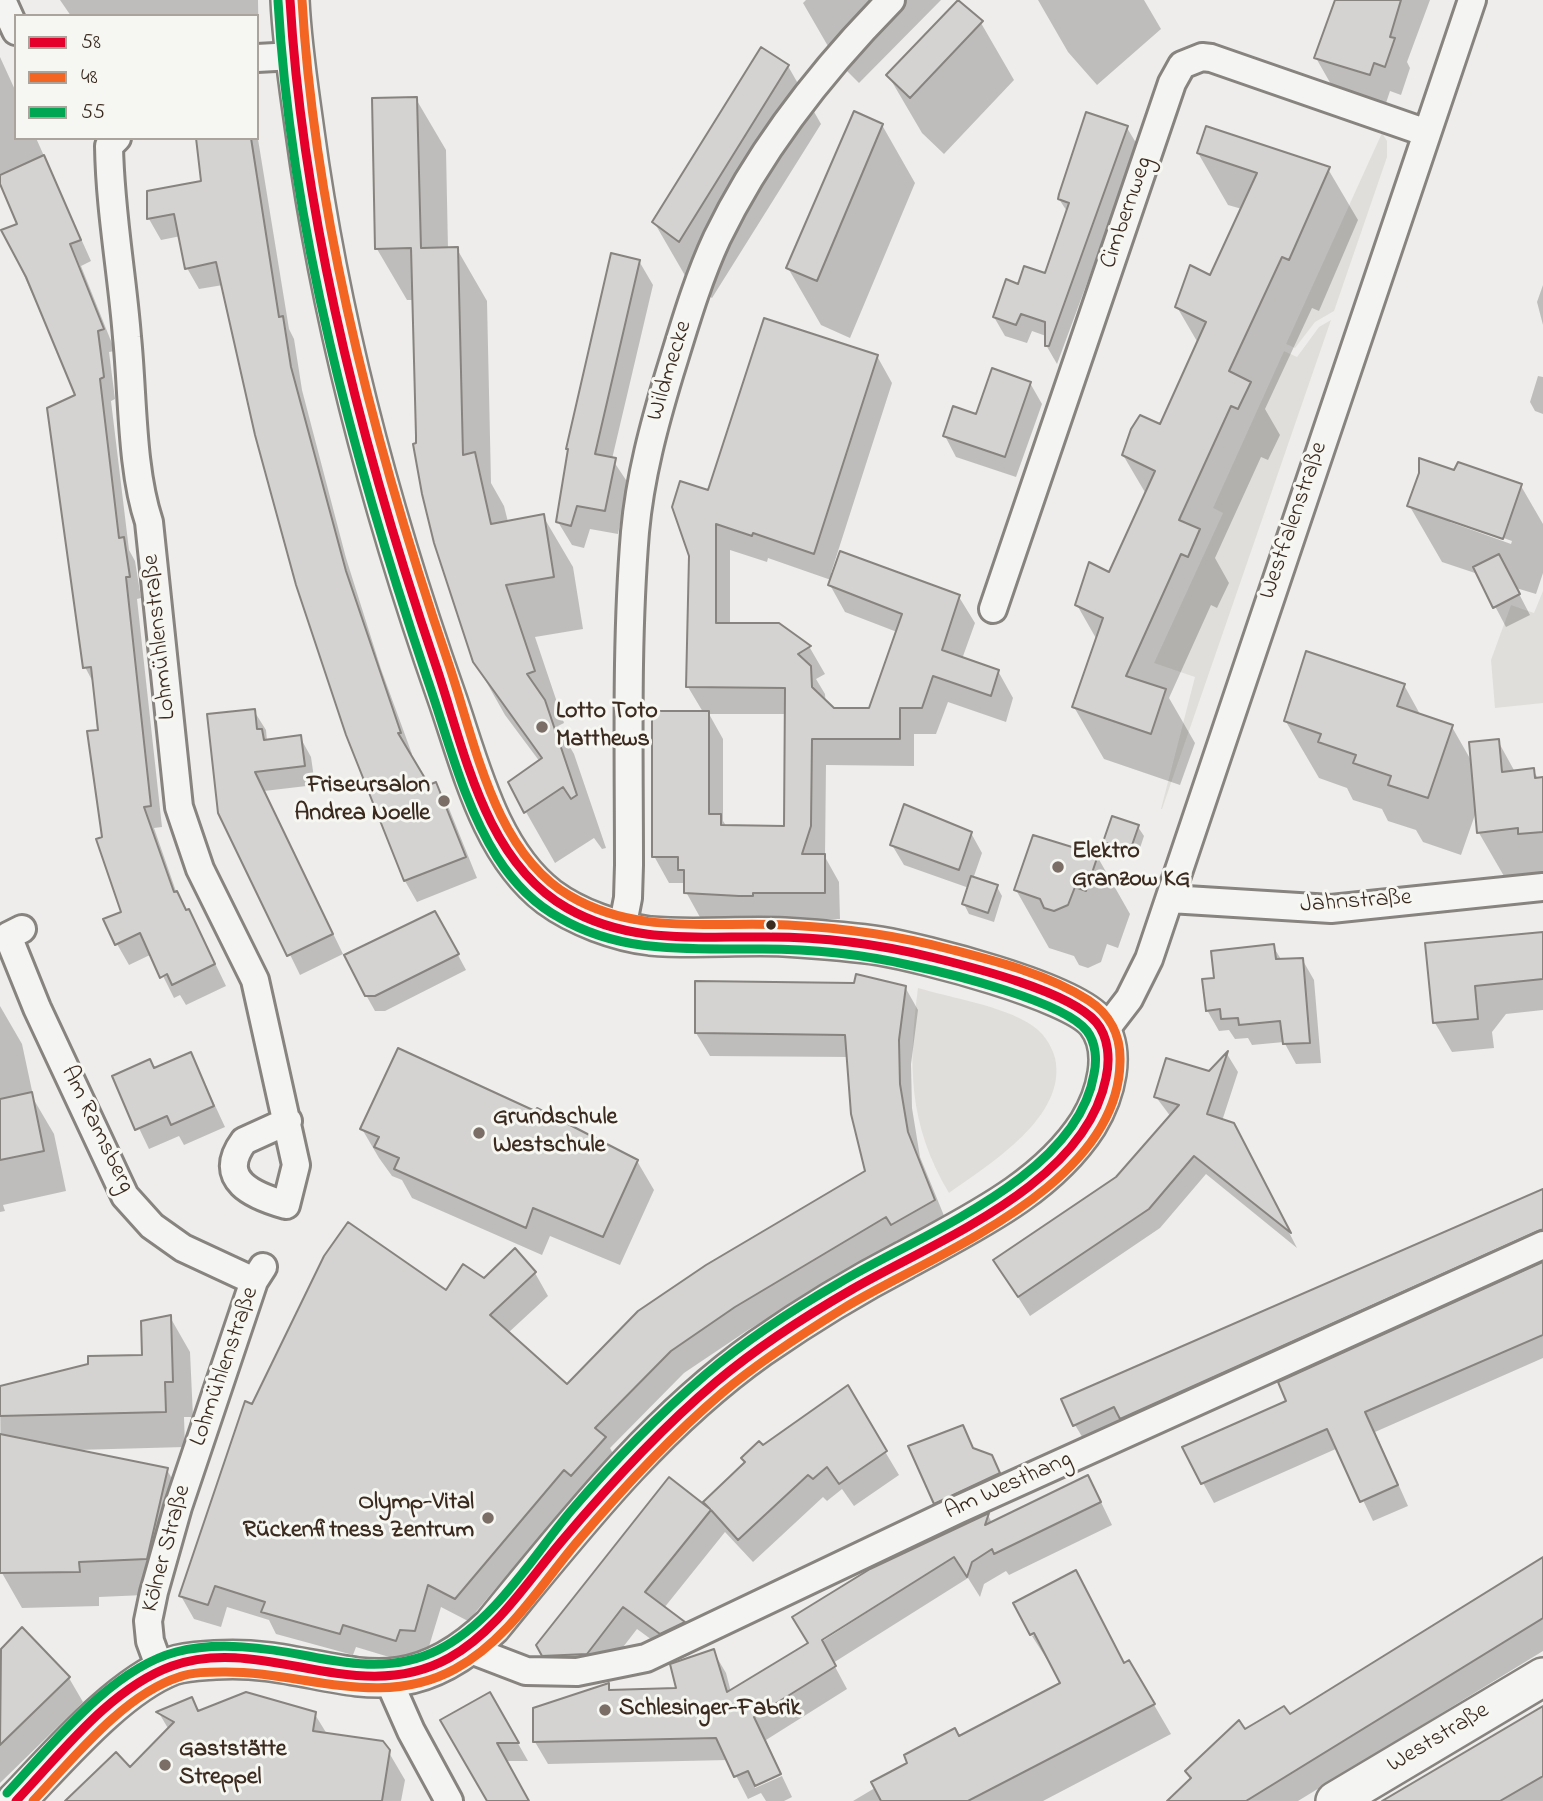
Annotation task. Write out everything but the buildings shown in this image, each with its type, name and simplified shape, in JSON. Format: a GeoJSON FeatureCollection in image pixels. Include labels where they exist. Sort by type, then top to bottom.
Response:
{"type":"FeatureCollection","features":[{"type":"Feature","properties":{"kind":"main road"},"geometry":{"type":"LineString","coordinates":[[16,1801],[62,1752],[112,1706],[162,1671],[193,1661],[238,1658],[345,1677],[388,1679],[426,1670],[466,1648],[492,1626],[636,1455],[711,1384],[810,1315],[999,1208],[1050,1167],[1082,1132],[1100,1102],[1109,1063],[1102,1034],[1089,1015],[1059,999],[933,958],[882,946],[790,937],[645,936],[566,908],[548,896],[507,851],[459,734],[407,582],[334,306],[294,56],[290,0]]}},
{"type":"Feature","properties":{"kind":"main road","name":"Weststraße"},"geometry":{"type":"LineString","coordinates":[[1335,1801],[1543,1677]]}},
{"type":"Feature","properties":{"kind":"street"},"geometry":{"type":"LineString","coordinates":[[2,0],[14,27]]}},
{"type":"Feature","properties":{"kind":"street","name":"Wildmecke"},"geometry":{"type":"LineString","coordinates":[[622,929],[629,865],[632,584],[640,492],[654,423],[691,307],[717,239],[733,208],[804,98],[891,0]]}},
{"type":"Feature","properties":{"kind":"street","name":"Westfalenstraße"},"geometry":{"type":"LineString","coordinates":[[1102,1034],[1140,981],[1170,899],[1472,0]]}},
{"type":"Feature","properties":{"kind":"street"},"geometry":{"type":"LineString","coordinates":[[259,58],[294,56]]}},
{"type":"Feature","properties":{"kind":"street","name":"Cimbernweg"},"geometry":{"type":"LineString","coordinates":[[993,609],[1139,177],[1172,83],[1182,65],[1202,57],[1211,58],[1427,133]]}},
{"type":"Feature","properties":{"kind":"street","name":"Lohmühlenstraße"},"geometry":{"type":"LineString","coordinates":[[106,141],[141,488],[149,522],[179,807],[200,869],[255,979],[288,1121]]}},
{"type":"Feature","properties":{"kind":"street","name":"Jahnstraße"},"geometry":{"type":"LineString","coordinates":[[1170,899],[1332,909],[1543,887]]}},
{"type":"Feature","properties":{"kind":"street","name":"Am Ramsberg"},"geometry":{"type":"LineString","coordinates":[[22,929],[8,936],[37,1008],[125,1196],[152,1226],[183,1248],[259,1274]]}},
{"type":"Feature","properties":{"kind":"street","name":"Am Westhang"},"geometry":{"type":"LineString","coordinates":[[466,1648],[526,1671],[577,1672],[646,1658],[957,1510],[1543,1245]]}},
{"type":"Feature","properties":{"kind":"street","name":"Lohmühlenstraße"},"geometry":{"type":"LineString","coordinates":[[191,1467],[259,1274]]}},
{"type":"Feature","properties":{"kind":"street","name":"Kölner Straße"},"geometry":{"type":"LineString","coordinates":[[162,1671],[150,1641],[148,1621],[191,1467]]}},
{"type":"Feature","properties":{"kind":"street"},"geometry":{"type":"LineString","coordinates":[[388,1679],[411,1731],[449,1801]]}},
{"type":"Feature","properties":{"kind":"shaded area"},"geometry":{"type":"Polygon","coordinates":[[[1382,133],[1387,141],[1387,157],[1334,311],[1315,322],[1295,348],[1286,344],[1382,133]]]}},
{"type":"Feature","properties":{"kind":"shaded area"},"geometry":{"type":"Polygon","coordinates":[[[1331,320],[1161,809],[1195,677],[1154,663],[1223,513],[1213,508],[1284,351],[1297,357],[1319,327],[1331,320]]]}},
{"type":"Feature","properties":{"kind":"shaded area"},"geometry":{"type":"Polygon","coordinates":[[[1543,591],[1543,703],[1495,708],[1491,660],[1511,605],[1534,613],[1543,591]]]}},
{"type":"Feature","properties":{"kind":"shaded area"},"geometry":{"type":"Polygon","coordinates":[[[918,988],[991,1007],[1019,1018],[1043,1035],[1055,1058],[1056,1079],[1050,1099],[1038,1119],[1004,1153],[949,1193],[925,1143],[914,1093],[913,1042],[918,988]]]}},
{"type":"Feature","properties":{"kind":"transit line","name":"58"},"geometry":{"type":"LineString","coordinates":[[16,1801],[107,1706],[149,1676],[172,1666],[206,1658],[240,1658],[345,1674],[380,1676],[414,1672],[449,1658],[466,1647],[482,1635],[510,1605],[579,1521],[674,1419],[732,1369],[816,1311],[963,1230],[1038,1179],[1069,1149],[1092,1116],[1106,1078],[1106,1042],[1096,1022],[1065,1000],[1043,990],[931,957],[851,942],[790,937],[666,936],[616,928],[567,908],[539,887],[515,862],[496,832],[468,766],[410,586],[362,421],[323,253],[308,168],[290,0]]}},
{"type":"Feature","properties":{"kind":"transit line","name":"48"},"geometry":{"type":"LineString","coordinates":[[33,1801],[118,1713],[158,1686],[184,1675],[212,1672],[253,1673],[340,1686],[398,1687],[427,1681],[474,1657],[491,1644],[522,1612],[577,1542],[629,1483],[722,1393],[766,1359],[844,1308],[1015,1212],[1055,1181],[1089,1146],[1111,1106],[1120,1062],[1119,1043],[1113,1026],[1096,1006],[1056,983],[1021,969],[929,944],[849,930],[788,925],[676,924],[622,917],[596,909],[570,896],[544,877],[523,852],[505,824],[479,760],[397,504],[374,421],[335,253],[320,168],[302,0]]}},
{"type":"Feature","properties":{"kind":"transit line","name":"55"},"geometry":{"type":"LineString","coordinates":[[7,1793],[63,1732],[106,1691],[128,1674],[176,1652],[225,1646],[276,1650],[358,1664],[390,1664],[422,1657],[458,1638],[494,1606],[570,1512],[618,1458],[705,1375],[804,1304],[950,1223],[1027,1173],[1058,1143],[1081,1111],[1095,1069],[1095,1052],[1087,1031],[1055,1009],[1004,990],[927,969],[854,955],[799,950],[684,949],[633,944],[584,930],[560,918],[533,899],[510,875],[485,836],[457,770],[400,596],[351,429],[330,344],[296,173],[278,1]]}},
{"type":"Feature","properties":{"kind":"place","name":"Lotto Toto Matthews"},"geometry":{"type":"Point","coordinates":[542,727]}},
{"type":"Feature","properties":{"kind":"place","name":"Friseursalon Andrea Noelle"},"geometry":{"type":"Point","coordinates":[444,801]}},
{"type":"Feature","properties":{"kind":"place","name":"Elektro Granzow KG"},"geometry":{"type":"Point","coordinates":[1058,867]}},
{"type":"Feature","properties":{"kind":"place","name":"Grundschule Westschule"},"geometry":{"type":"Point","coordinates":[479,1133]}},
{"type":"Feature","properties":{"kind":"place","name":"Olymp-Vital Rückenfitness Zentrum"},"geometry":{"type":"Point","coordinates":[488,1518]}},
{"type":"Feature","properties":{"kind":"place","name":"Schlesinger-Fabrik"},"geometry":{"type":"Point","coordinates":[605,1710]}},
{"type":"Feature","properties":{"kind":"place","name":"Gaststätte Streppel"},"geometry":{"type":"Point","coordinates":[165,1765]}}]}
